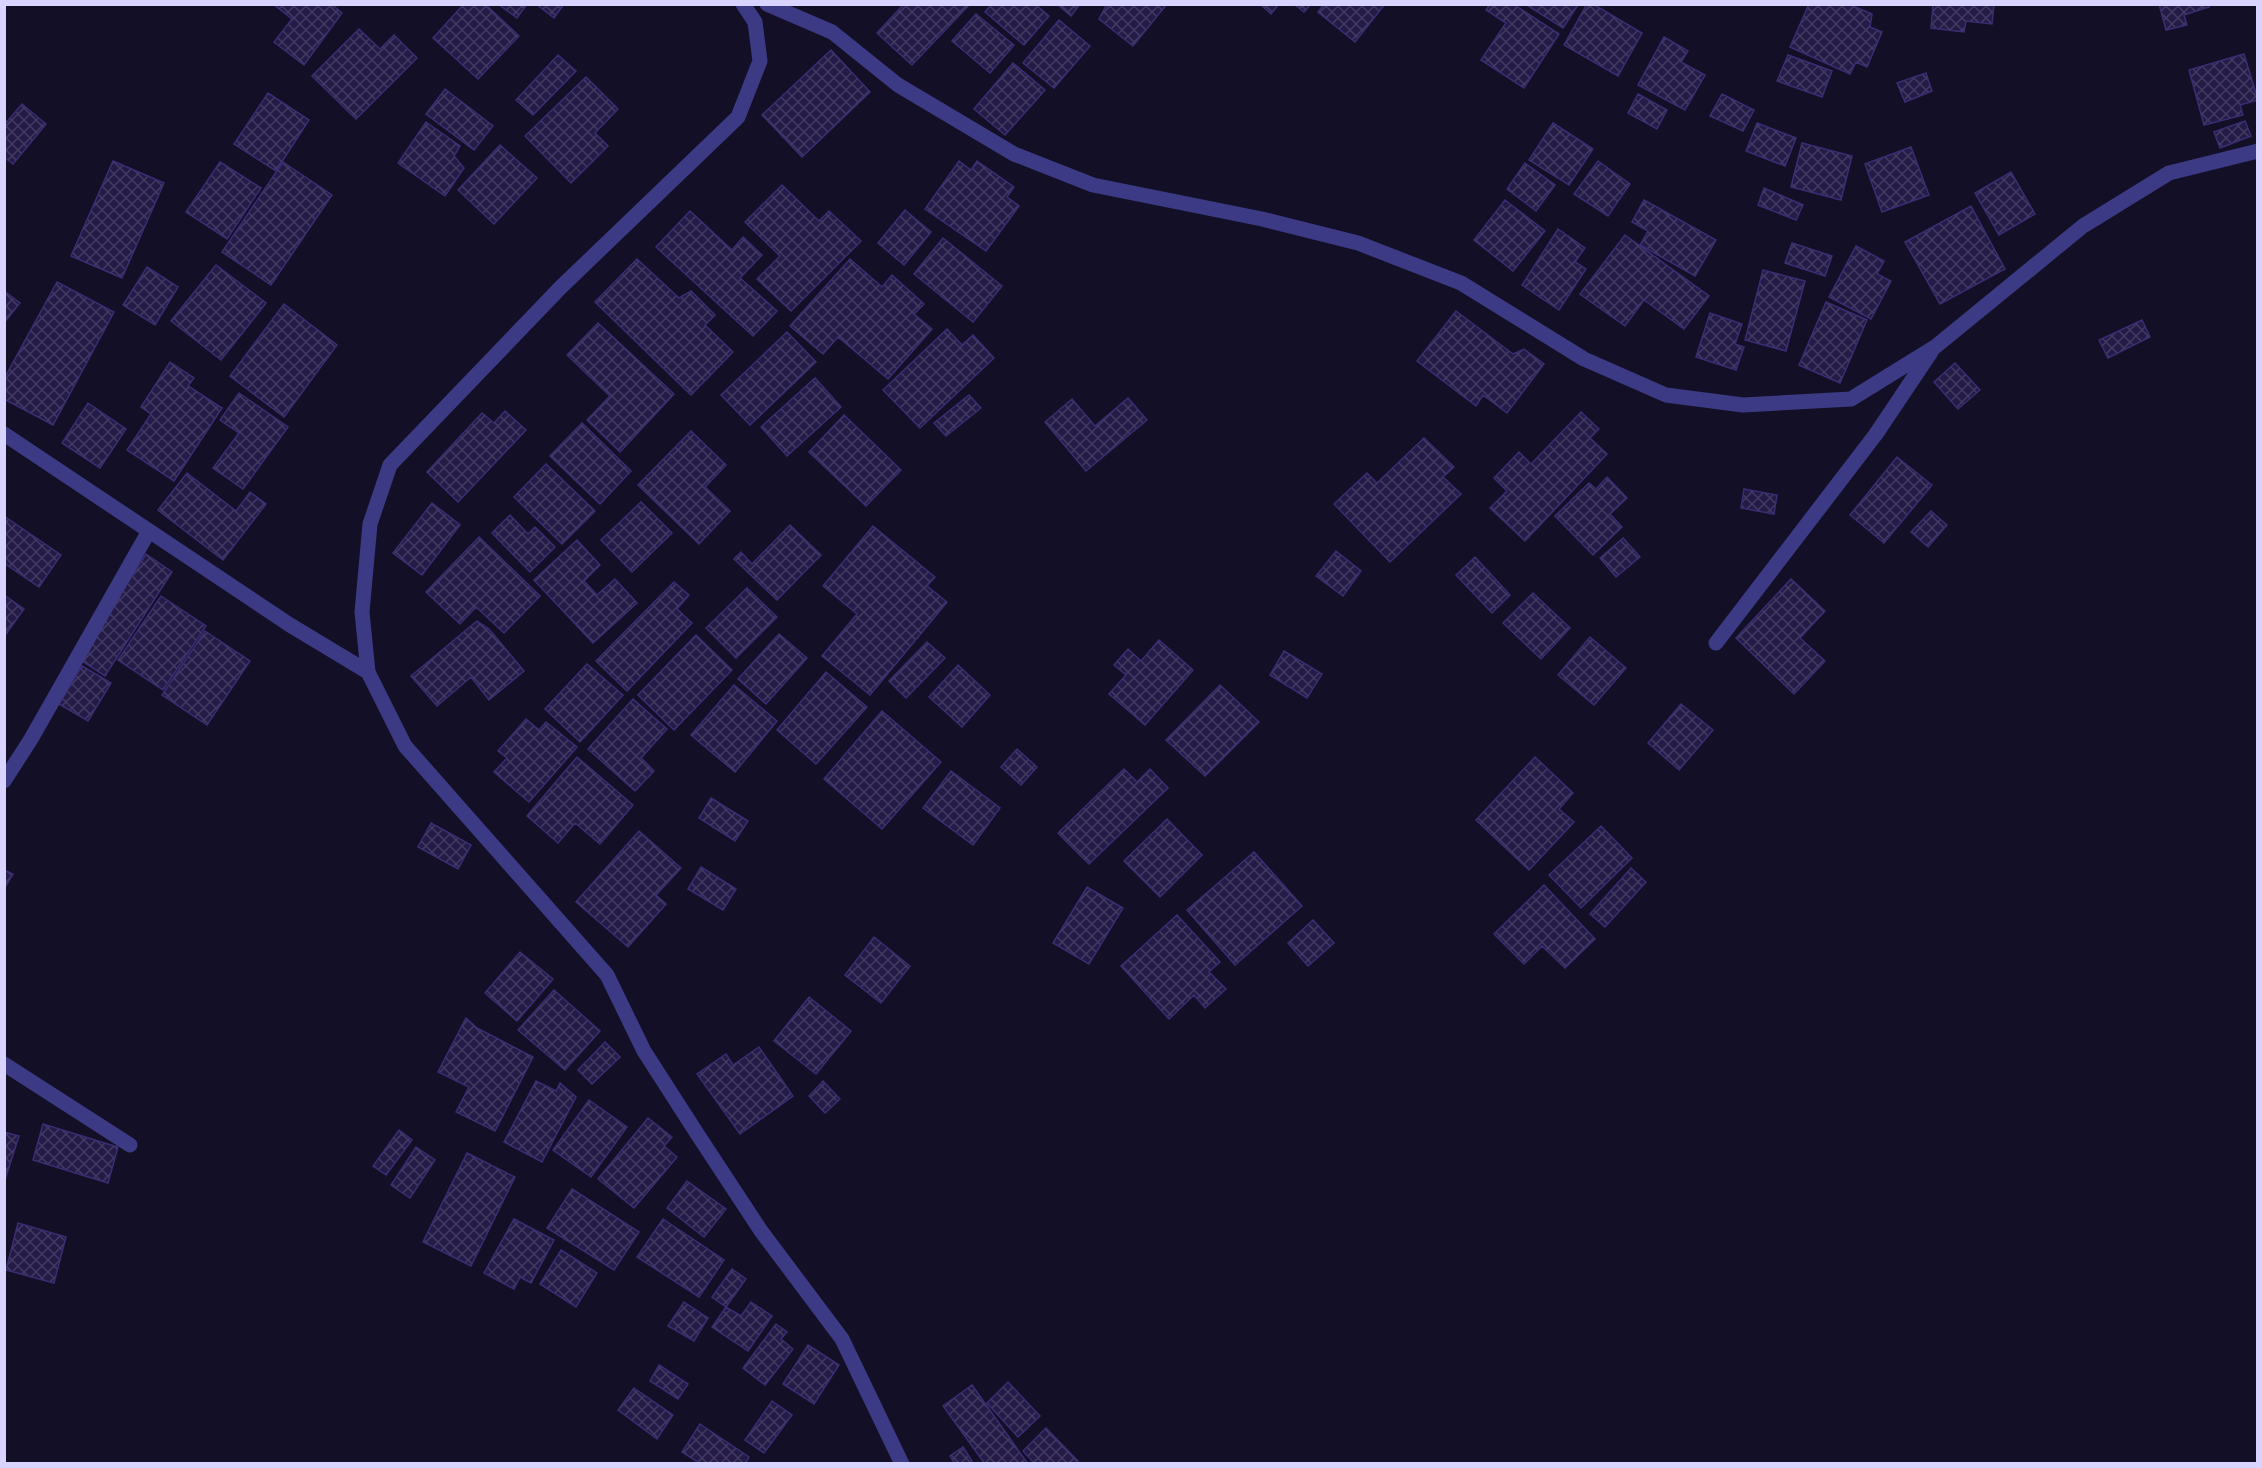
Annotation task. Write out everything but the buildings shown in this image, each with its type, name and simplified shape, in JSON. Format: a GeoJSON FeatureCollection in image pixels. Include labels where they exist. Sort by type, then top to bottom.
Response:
{"type":"FeatureCollection","features":[{"type":"Feature","properties":{"kind":"street"},"geometry":{"type":"LineString","coordinates":[[743,4],[755,22],[760,61],[738,117],[561,287],[390,465],[370,524],[362,612],[368,672],[405,746],[607,975],[644,1051],[689,1122],[761,1231],[842,1340],[902,1464]]}},
{"type":"Feature","properties":{"kind":"street"},"geometry":{"type":"LineString","coordinates":[[767,4],[832,32],[898,85],[1014,154],[1093,185],[1262,219],[1358,243],[1461,283],[1584,359],[1666,395],[1743,405],[1851,399],[1935,347],[2083,226],[2169,173],[2258,151]]}},
{"type":"Feature","properties":{"kind":"street"},"geometry":{"type":"LineString","coordinates":[[1716,643],[1876,434],[1935,347]]}},
{"type":"Feature","properties":{"kind":"street"},"geometry":{"type":"LineString","coordinates":[[4,434],[290,625],[368,672]]}},
{"type":"Feature","properties":{"kind":"street"},"geometry":{"type":"LineString","coordinates":[[4,781],[31,739],[149,531]]}},
{"type":"Feature","properties":{"kind":"street"},"geometry":{"type":"LineString","coordinates":[[4,1064],[130,1145]]}}]}
